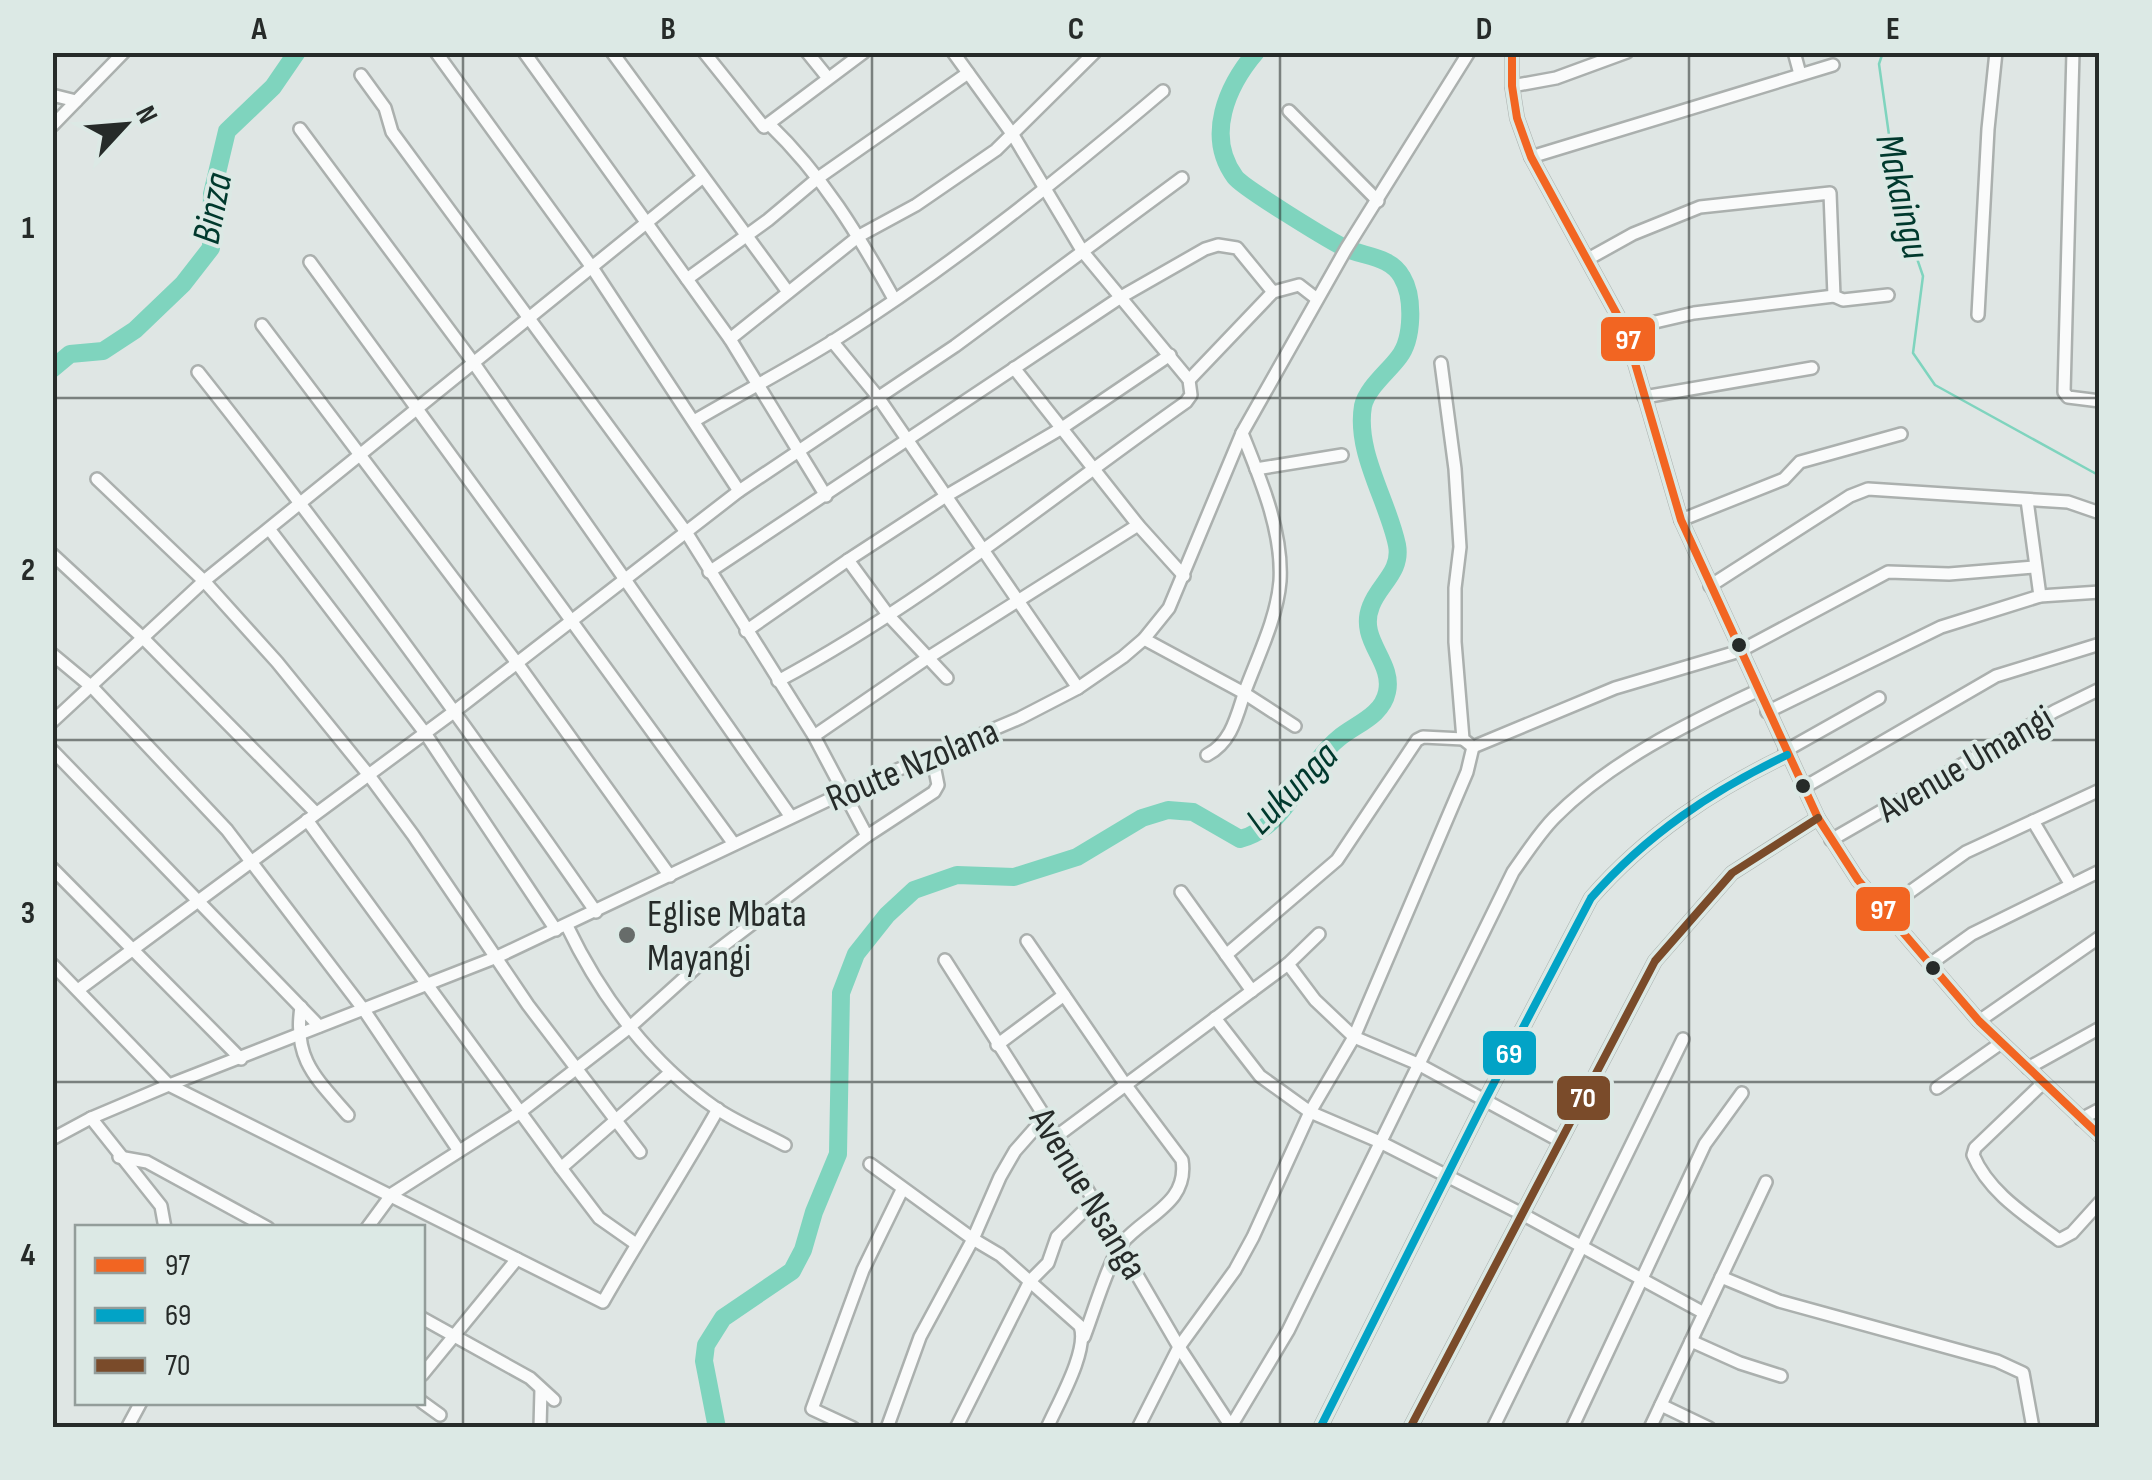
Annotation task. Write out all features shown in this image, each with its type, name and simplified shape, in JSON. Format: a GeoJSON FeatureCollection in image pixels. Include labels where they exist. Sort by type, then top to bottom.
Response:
{"type":"FeatureCollection","features":[{"type":"Feature","properties":{"kind":"street"},"geometry":{"type":"LineString","coordinates":[[52,126],[124,52]]}},
{"type":"Feature","properties":{"kind":"street"},"geometry":{"type":"LineString","coordinates":[[436,52],[591,266],[739,491]]}},
{"type":"Feature","properties":{"kind":"street"},"geometry":{"type":"LineString","coordinates":[[524,52],[730,338],[826,496]]}},
{"type":"Feature","properties":{"kind":"street"},"geometry":{"type":"LineString","coordinates":[[612,52],[788,292]]}},
{"type":"Feature","properties":{"kind":"street"},"geometry":{"type":"LineString","coordinates":[[704,52],[760,126],[770,124],[864,52]]}},
{"type":"Feature","properties":{"kind":"street"},"geometry":{"type":"LineString","coordinates":[[808,52],[828,78]]}},
{"type":"Feature","properties":{"kind":"street"},"geometry":{"type":"LineString","coordinates":[[730,338],[860,236],[916,204],[1013,135],[1095,52]]}},
{"type":"Feature","properties":{"kind":"street","name":"Route Nzolana"},"geometry":{"type":"LineString","coordinates":[[52,1139],[169,1085],[497,957],[790,817],[1020,718],[1102,673],[1144,639],[1168,608],[1242,433],[1334,270],[1469,52]]}},
{"type":"Feature","properties":{"kind":"street"},"geometry":{"type":"LineString","coordinates":[[1512,52],[1517,118],[1530,157],[1625,328],[1681,520],[1818,818],[1883,911],[1980,1021],[2100,1136]]}},
{"type":"Feature","properties":{"kind":"street"},"geometry":{"type":"LineString","coordinates":[[1512,86],[1556,78],[1628,52]]}},
{"type":"Feature","properties":{"kind":"street"},"geometry":{"type":"LineString","coordinates":[[1794,52],[1800,74]]}},
{"type":"Feature","properties":{"kind":"street"},"geometry":{"type":"LineString","coordinates":[[1978,315],[1996,52]]}},
{"type":"Feature","properties":{"kind":"street"},"geometry":{"type":"LineString","coordinates":[[2073,52],[2064,392],[2068,397],[2100,401]]}},
{"type":"Feature","properties":{"kind":"street"},"geometry":{"type":"LineString","coordinates":[[778,681],[836,650],[984,550],[1186,402],[1191,394],[1190,380],[1084,252],[960,55]]}},
{"type":"Feature","properties":{"kind":"street"},"geometry":{"type":"LineString","coordinates":[[1530,157],[1833,65]]}},
{"type":"Feature","properties":{"kind":"street"},"geometry":{"type":"LineString","coordinates":[[687,279],[818,178],[968,73]]}},
{"type":"Feature","properties":{"kind":"street"},"geometry":{"type":"LineString","coordinates":[[360,75],[385,108],[392,132],[686,532],[814,736],[867,836]]}},
{"type":"Feature","properties":{"kind":"street"},"geometry":{"type":"LineString","coordinates":[[694,420],[832,341],[894,299],[1047,190],[1163,92]]}},
{"type":"Feature","properties":{"kind":"street"},"geometry":{"type":"LineString","coordinates":[[52,95],[76,101]]}},
{"type":"Feature","properties":{"kind":"street"},"geometry":{"type":"LineString","coordinates":[[1289,111],[1378,201]]}},
{"type":"Feature","properties":{"kind":"street"},"geometry":{"type":"LineString","coordinates":[[770,124],[803,156],[860,236],[894,299]]}},
{"type":"Feature","properties":{"kind":"street"},"geometry":{"type":"LineString","coordinates":[[300,129],[473,362],[790,817]]}},
{"type":"Feature","properties":{"kind":"street"},"geometry":{"type":"LineString","coordinates":[[52,722],[204,581],[703,177]]}},
{"type":"Feature","properties":{"kind":"street"},"geometry":{"type":"LineString","coordinates":[[78,990],[455,711],[739,491],[956,346],[1182,178]]}},
{"type":"Feature","properties":{"kind":"street"},"geometry":{"type":"LineString","coordinates":[[1588,259],[1633,234],[1700,207],[1830,193],[1834,296]]}},
{"type":"Feature","properties":{"kind":"street"},"geometry":{"type":"LineString","coordinates":[[709,572],[1121,297],[1218,245],[1237,248],[1273,292]]}},
{"type":"Feature","properties":{"kind":"street"},"geometry":{"type":"LineString","coordinates":[[310,262],[734,844]]}},
{"type":"Feature","properties":{"kind":"street"},"geometry":{"type":"LineString","coordinates":[[1190,380],[1273,292],[1299,285],[1318,299]]}},
{"type":"Feature","properties":{"kind":"street"},"geometry":{"type":"LineString","coordinates":[[1625,328],[1694,313],[1834,296],[1843,300],[1888,296]]}},
{"type":"Feature","properties":{"kind":"street"},"geometry":{"type":"LineString","coordinates":[[262,326],[517,664],[670,876]]}},
{"type":"Feature","properties":{"kind":"street"},"geometry":{"type":"LineString","coordinates":[[832,341],[878,398],[1078,688]]}},
{"type":"Feature","properties":{"kind":"street"},"geometry":{"type":"LineString","coordinates":[[746,631],[946,496],[1062,428],[1170,355]]}},
{"type":"Feature","properties":{"kind":"street"},"geometry":{"type":"LineString","coordinates":[[1138,1428],[1179,1347],[1235,1270],[1253,1238],[1310,1112],[1354,1038],[1468,772],[1468,743],[1454,642],[1459,527],[1441,363]]}},
{"type":"Feature","properties":{"kind":"street"},"geometry":{"type":"LineString","coordinates":[[1014,368],[1184,576]]}},
{"type":"Feature","properties":{"kind":"street"},"geometry":{"type":"LineString","coordinates":[[1644,397],[1812,368]]}},
{"type":"Feature","properties":{"kind":"street"},"geometry":{"type":"LineString","coordinates":[[198,372],[301,501],[596,912]]}},
{"type":"Feature","properties":{"kind":"street"},"geometry":{"type":"LineString","coordinates":[[1208,755],[1227,738],[1269,624],[1280,580],[1275,530],[1242,433]]}},
{"type":"Feature","properties":{"kind":"street"},"geometry":{"type":"LineString","coordinates":[[1681,520],[1784,479],[1800,462],[1901,434]]}},
{"type":"Feature","properties":{"kind":"street"},"geometry":{"type":"LineString","coordinates":[[1256,470],[1342,456]]}},
{"type":"Feature","properties":{"kind":"street"},"geometry":{"type":"LineString","coordinates":[[97,479],[204,581],[277,662],[368,774],[575,1069],[640,1152]]}},
{"type":"Feature","properties":{"kind":"street"},"geometry":{"type":"LineString","coordinates":[[1710,586],[1860,491],[1880,489],[2068,502],[2100,514]]}},
{"type":"Feature","properties":{"kind":"street"},"geometry":{"type":"LineString","coordinates":[[2027,500],[2040,596]]}},
{"type":"Feature","properties":{"kind":"street"},"geometry":{"type":"LineString","coordinates":[[814,736],[926,659],[1138,524]]}},
{"type":"Feature","properties":{"kind":"street"},"geometry":{"type":"LineString","coordinates":[[270,530],[425,733],[630,1027],[671,1072],[718,1110],[785,1145]]}},
{"type":"Feature","properties":{"kind":"street"},"geometry":{"type":"LineString","coordinates":[[52,554],[144,639],[311,817],[560,1168],[599,1218],[636,1244]]}},
{"type":"Feature","properties":{"kind":"street"},"geometry":{"type":"LineString","coordinates":[[848,560],[888,616],[946,678]]}},
{"type":"Feature","properties":{"kind":"street"},"geometry":{"type":"LineString","coordinates":[[1226,955],[1338,860],[1423,737],[1468,743],[1614,688],[1740,652],[1888,572],[1949,574],[2034,566]]}},
{"type":"Feature","properties":{"kind":"street"},"geometry":{"type":"LineString","coordinates":[[1767,712],[1909,640],[2040,596],[2100,592]]}},
{"type":"Feature","properties":{"kind":"street"},"geometry":{"type":"LineString","coordinates":[[1144,639],[1294,726]]}},
{"type":"Feature","properties":{"kind":"street"},"geometry":{"type":"LineString","coordinates":[[1803,788],[1996,676],[2100,644]]}},
{"type":"Feature","properties":{"kind":"street"},"geometry":{"type":"LineString","coordinates":[[52,654],[93,688],[251,860],[364,1010],[459,1151]]}},
{"type":"Feature","properties":{"kind":"street","name":"Avenue Umangi"},"geometry":{"type":"LineString","coordinates":[[1831,840],[2054,711],[2100,689]]}},
{"type":"Feature","properties":{"kind":"street"},"geometry":{"type":"LineString","coordinates":[[1231,1427],[1288,1331],[1492,908],[1513,872],[1552,820],[1600,779],[1670,735],[1757,691]]}},
{"type":"Feature","properties":{"kind":"street"},"geometry":{"type":"LineString","coordinates":[[1320,1428],[1484,1100],[1576,924],[1603,885],[1666,826],[1879,698]]}},
{"type":"Feature","properties":{"kind":"street"},"geometry":{"type":"LineString","coordinates":[[52,750],[318,1026]]}},
{"type":"Feature","properties":{"kind":"street"},"geometry":{"type":"LineString","coordinates":[[369,1225],[392,1194],[519,1112],[630,1027],[702,962],[867,836],[934,792],[938,779],[932,755]]}},
{"type":"Feature","properties":{"kind":"street"},"geometry":{"type":"LineString","coordinates":[[1883,911],[1966,852],[2100,790]]}},
{"type":"Feature","properties":{"kind":"street"},"geometry":{"type":"LineString","coordinates":[[1410,1428],[1655,961],[1732,873],[1818,818]]}},
{"type":"Feature","properties":{"kind":"street"},"geometry":{"type":"LineString","coordinates":[[2033,821],[2071,885]]}},
{"type":"Feature","properties":{"kind":"street"},"geometry":{"type":"LineString","coordinates":[[52,868],[241,1059]]}},
{"type":"Feature","properties":{"kind":"street"},"geometry":{"type":"LineString","coordinates":[[1930,964],[1972,934],[2100,871]]}},
{"type":"Feature","properties":{"kind":"street"},"geometry":{"type":"LineString","coordinates":[[1181,892],[1252,991]]}},
{"type":"Feature","properties":{"kind":"street"},"geometry":{"type":"LineString","coordinates":[[1057,1136],[1288,964],[1319,934]]}},
{"type":"Feature","properties":{"kind":"street"},"geometry":{"type":"LineString","coordinates":[[1980,1021],[2100,936]]}},
{"type":"Feature","properties":{"kind":"street"},"geometry":{"type":"LineString","coordinates":[[1027,942],[1182,1160],[1184,1172],[1181,1185],[1166,1206],[1121,1244],[1047,1428]]}},
{"type":"Feature","properties":{"kind":"street","name":"Avenue Nsanga"},"geometry":{"type":"LineString","coordinates":[[945,960],[1057,1136],[1179,1347],[1231,1427]]}},
{"type":"Feature","properties":{"kind":"street"},"geometry":{"type":"LineString","coordinates":[[52,964],[169,1085],[604,1302],[718,1110]]}},
{"type":"Feature","properties":{"kind":"street"},"geometry":{"type":"LineString","coordinates":[[1288,964],[1315,1000],[1354,1038],[1418,1064],[1560,1141]]}},
{"type":"Feature","properties":{"kind":"street"},"geometry":{"type":"LineString","coordinates":[[997,1046],[1064,994]]}},
{"type":"Feature","properties":{"kind":"street"},"geometry":{"type":"LineString","coordinates":[[301,1008],[296,1035],[312,1074],[348,1114]]}},
{"type":"Feature","properties":{"kind":"street"},"geometry":{"type":"LineString","coordinates":[[1215,1018],[1260,1076],[1310,1112],[1380,1142],[1522,1214],[1704,1313]]}},
{"type":"Feature","properties":{"kind":"street"},"geometry":{"type":"LineString","coordinates":[[2028,1068],[2100,1028]]}},
{"type":"Feature","properties":{"kind":"street"},"geometry":{"type":"LineString","coordinates":[[1493,1428],[1683,1039]]}},
{"type":"Feature","properties":{"kind":"street"},"geometry":{"type":"LineString","coordinates":[[1937,1088],[2002,1043]]}},
{"type":"Feature","properties":{"kind":"street"},"geometry":{"type":"LineString","coordinates":[[560,1168],[671,1072]]}},
{"type":"Feature","properties":{"kind":"street"},"geometry":{"type":"LineString","coordinates":[[2043,1084],[1975,1148],[1977,1166],[2002,1197],[2059,1240],[2072,1233],[2100,1202]]}},
{"type":"Feature","properties":{"kind":"street"},"geometry":{"type":"LineString","coordinates":[[1572,1428],[1705,1144],[1742,1093]]}},
{"type":"Feature","properties":{"kind":"street"},"geometry":{"type":"LineString","coordinates":[[2080,1118],[2100,1109]]}},
{"type":"Feature","properties":{"kind":"street"},"geometry":{"type":"LineString","coordinates":[[887,1428],[920,1337],[972,1239],[992,1191],[1014,1152],[1045,1117]]}},
{"type":"Feature","properties":{"kind":"street"},"geometry":{"type":"LineString","coordinates":[[91,1118],[161,1206],[164,1225]]}},
{"type":"Feature","properties":{"kind":"street"},"geometry":{"type":"LineString","coordinates":[[119,1157],[147,1162],[262,1225]]}},
{"type":"Feature","properties":{"kind":"street"},"geometry":{"type":"LineString","coordinates":[[870,1164],[1000,1255],[1080,1326],[1084,1337]]}},
{"type":"Feature","properties":{"kind":"street"},"geometry":{"type":"LineString","coordinates":[[1650,1428],[1766,1182]]}},
{"type":"Feature","properties":{"kind":"street"},"geometry":{"type":"LineString","coordinates":[[852,1428],[812,1409],[863,1270],[902,1190]]}},
{"type":"Feature","properties":{"kind":"street"},"geometry":{"type":"LineString","coordinates":[[956,1428],[1030,1281],[1048,1263],[1058,1237],[1095,1200]]}},
{"type":"Feature","properties":{"kind":"street"},"geometry":{"type":"LineString","coordinates":[[425,1372],[517,1259]]}},
{"type":"Feature","properties":{"kind":"street"},"geometry":{"type":"LineString","coordinates":[[1721,1277],[1779,1301],[2023,1372],[2033,1428]]}},
{"type":"Feature","properties":{"kind":"street"},"geometry":{"type":"LineString","coordinates":[[425,1320],[530,1378],[554,1400]]}},
{"type":"Feature","properties":{"kind":"street"},"geometry":{"type":"LineString","coordinates":[[1691,1341],[1781,1376]]}},
{"type":"Feature","properties":{"kind":"street"},"geometry":{"type":"LineString","coordinates":[[540,1428],[541,1388]]}},
{"type":"Feature","properties":{"kind":"street"},"geometry":{"type":"LineString","coordinates":[[425,1404],[440,1415]]}},
{"type":"Feature","properties":{"kind":"street"},"geometry":{"type":"LineString","coordinates":[[127,1428],[140,1405]]}},
{"type":"Feature","properties":{"kind":"street"},"geometry":{"type":"LineString","coordinates":[[1661,1405],[1709,1428]]}},
{"type":"Feature","properties":{"kind":"waterway","name":"Binza"},"geometry":{"type":"LineString","coordinates":[[52,369],[70,354],[103,351],[135,330],[183,284],[211,248],[212,194],[227,131],[273,87],[297,52]]}},
{"type":"Feature","properties":{"kind":"waterway","name":"Lukunga"},"geometry":{"type":"LineString","coordinates":[[717,1428],[704,1361],[706,1345],[723,1318],[792,1271],[803,1250],[838,1154],[841,993],[856,954],[887,915],[914,890],[957,875],[1014,877],[1077,857],[1142,818],[1168,810],[1193,812],[1240,839],[1256,833],[1283,810],[1327,750],[1374,713],[1384,700],[1388,681],[1368,618],[1398,554],[1393,528],[1368,459],[1363,406],[1404,349],[1409,329],[1409,295],[1402,277],[1390,264],[1334,242],[1235,177],[1222,145],[1223,112],[1236,80],[1256,52]]}},
{"type":"Feature","properties":{"kind":"waterway","name":"Makaingu"},"geometry":{"type":"LineString","coordinates":[[1883,52],[1879,64],[1899,206],[1923,276],[1913,353],[1935,385],[2100,476]]}},
{"type":"Feature","properties":{"kind":"transit line","name":"97"},"geometry":{"type":"LineString","coordinates":[[1512,52],[1517,118],[1531,157],[1625,329],[1681,520],[1818,818],[1858,880],[1979,1021],[2100,1136]]}},
{"type":"Feature","properties":{"kind":"transit line","name":"69"},"geometry":{"type":"LineString","coordinates":[[1320,1428],[1591,898],[1634,854],[1682,816],[1787,755]]}},
{"type":"Feature","properties":{"kind":"transit line","name":"70"},"geometry":{"type":"LineString","coordinates":[[1410,1428],[1655,961],[1732,873],[1818,818]]}},
{"type":"Feature","properties":{"kind":"place","name":"Eglise Mbata Mayangi"},"geometry":{"type":"Point","coordinates":[627,935]}}]}
